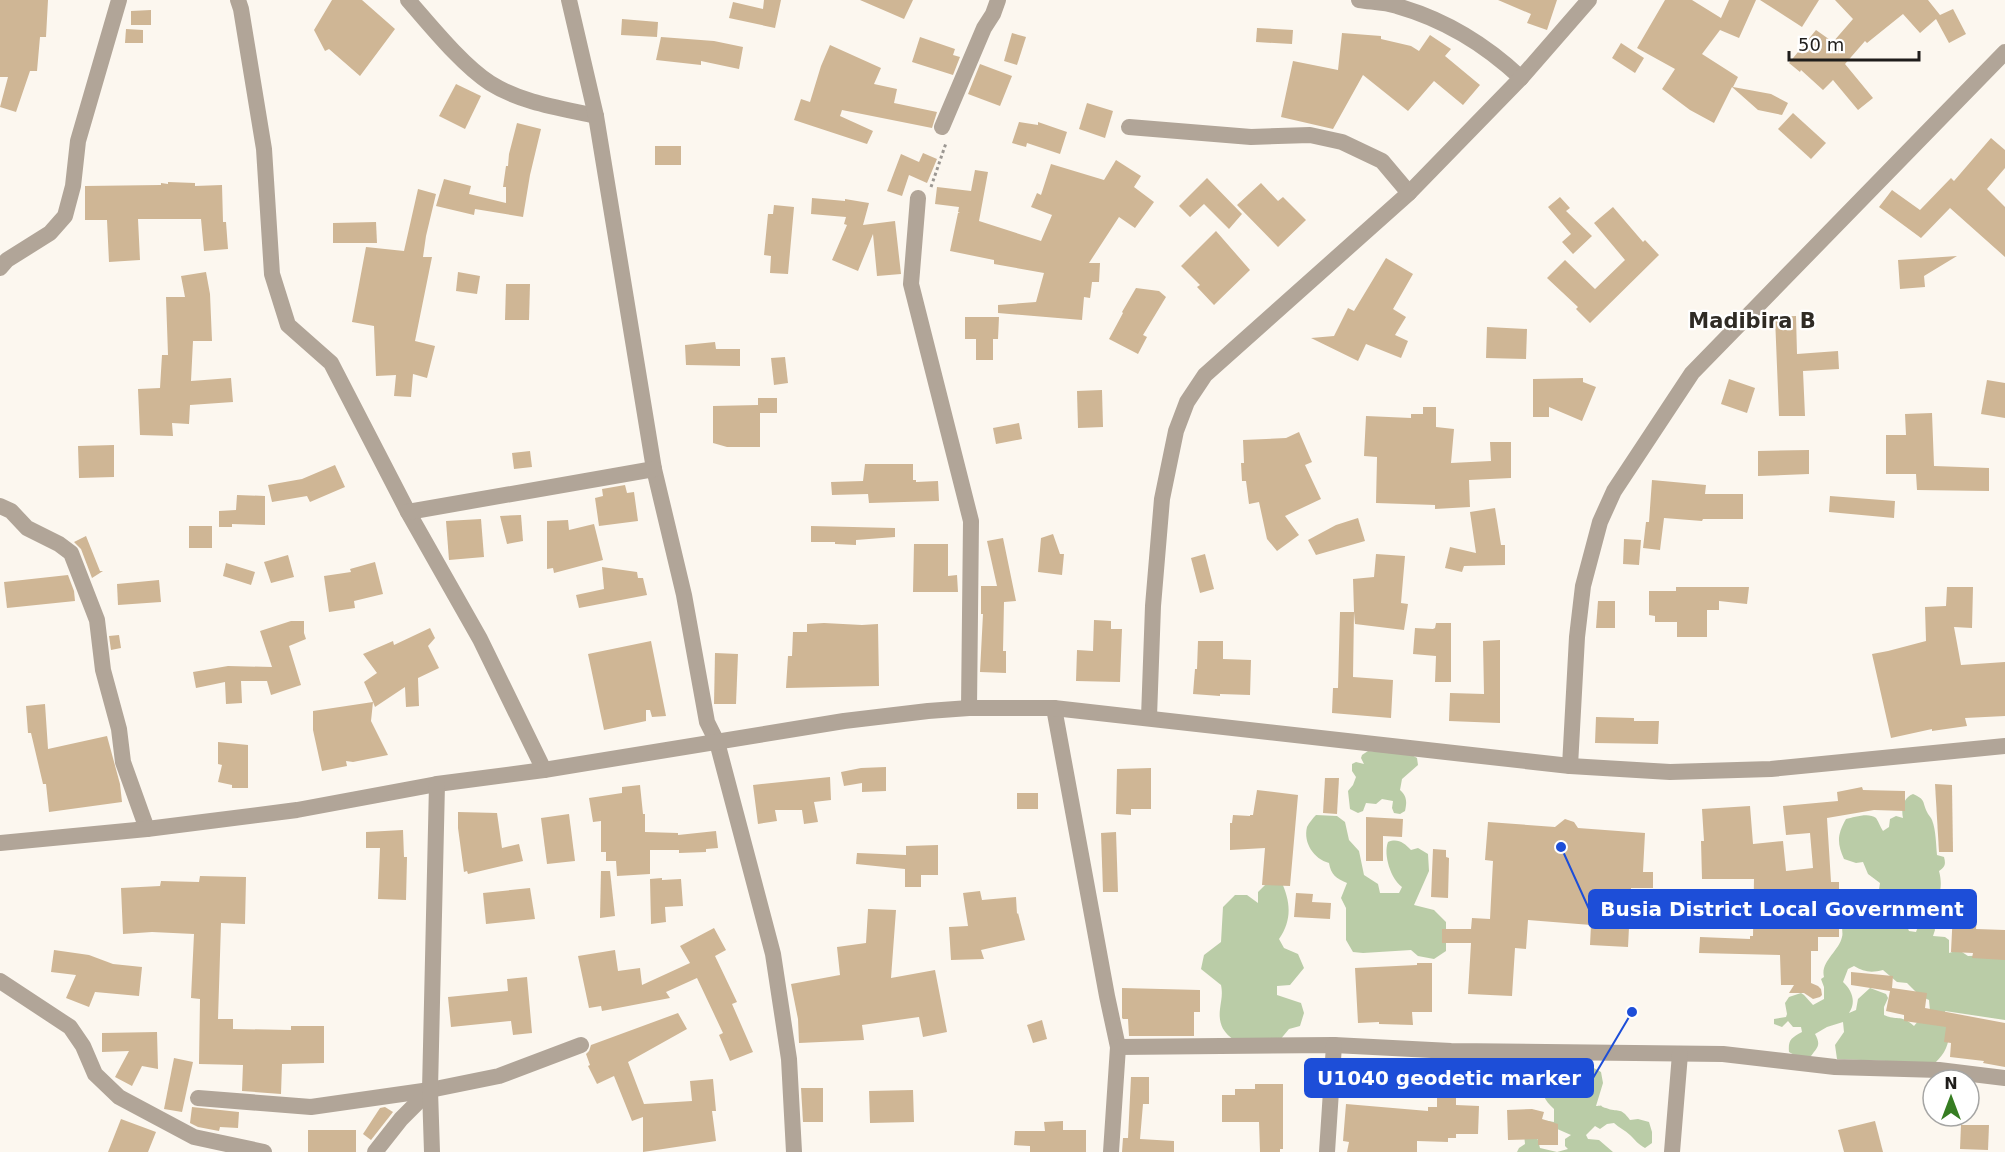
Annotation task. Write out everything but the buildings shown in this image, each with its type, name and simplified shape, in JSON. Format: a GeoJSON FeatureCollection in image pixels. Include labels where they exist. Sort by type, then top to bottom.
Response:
{"type":"FeatureCollection","features":[{"type":"Feature","properties":{"kind":"street"},"geometry":{"type":"LineString","coordinates":[[0,268],[7,260],[50,233],[65,216],[73,186],[78,141],[119,0]]}},
{"type":"Feature","properties":{"kind":"street"},"geometry":{"type":"LineString","coordinates":[[238,0],[264,150],[272,274],[288,325],[331,363],[408,512],[480,639],[544,770]]}},
{"type":"Feature","properties":{"kind":"street"},"geometry":{"type":"LineString","coordinates":[[408,0],[462,59],[489,82],[540,104],[596,116]]}},
{"type":"Feature","properties":{"kind":"street"},"geometry":{"type":"LineString","coordinates":[[570,0],[596,116],[654,469],[684,595],[707,722],[717,741],[773,954],[789,1059],[794,1152]]}},
{"type":"Feature","properties":{"kind":"street"},"geometry":{"type":"LineString","coordinates":[[942,127],[998,0]]}},
{"type":"Feature","properties":{"kind":"street"},"geometry":{"type":"LineString","coordinates":[[1359,0],[1396,5],[1457,30],[1503,61],[1521,78]]}},
{"type":"Feature","properties":{"kind":"street"},"geometry":{"type":"LineString","coordinates":[[1149,717],[1153,606],[1162,499],[1176,431],[1187,402],[1205,375],[1409,193],[1521,78],[1588,0]]}},
{"type":"Feature","properties":{"kind":"street"},"geometry":{"type":"LineString","coordinates":[[1570,766],[1577,637],[1583,586],[1600,522],[1614,491],[1692,373],[2005,52]]}},
{"type":"Feature","properties":{"kind":"street"},"geometry":{"type":"LineString","coordinates":[[1129,127],[1251,137],[1310,135],[1342,142],[1382,161],[1409,193]]}},
{"type":"Feature","properties":{"kind":"street"},"geometry":{"type":"LineString","coordinates":[[918,198],[911,284],[971,521],[969,708]]}},
{"type":"Feature","properties":{"kind":"street"},"geometry":{"type":"LineString","coordinates":[[408,512],[654,469]]}},
{"type":"Feature","properties":{"kind":"street"},"geometry":{"type":"LineString","coordinates":[[0,506],[11,511],[27,528],[59,544],[71,554],[97,620],[103,670],[118,729],[123,762],[147,829]]}},
{"type":"Feature","properties":{"kind":"street"},"geometry":{"type":"LineString","coordinates":[[0,843],[147,829],[297,810],[437,784],[544,770],[844,721],[969,708],[1054,708],[1570,766],[1670,772],[1771,769],[2005,746]]}},
{"type":"Feature","properties":{"kind":"street"},"geometry":{"type":"LineString","coordinates":[[1054,708],[1118,1047],[1111,1152]]}},
{"type":"Feature","properties":{"kind":"street"},"geometry":{"type":"LineString","coordinates":[[432,1152],[430,1090],[437,784]]}},
{"type":"Feature","properties":{"kind":"street"},"geometry":{"type":"LineString","coordinates":[[0,981],[70,1027],[83,1046],[95,1074],[119,1096],[194,1137],[264,1152]]}},
{"type":"Feature","properties":{"kind":"street"},"geometry":{"type":"LineString","coordinates":[[198,1098],[311,1107],[430,1090],[499,1076],[581,1045]]}},
{"type":"Feature","properties":{"kind":"street"},"geometry":{"type":"LineString","coordinates":[[1118,1047],[1334,1045],[1462,1051],[1680,1054],[1759,1057],[1835,1067],[1939,1070],[2005,1078]]}},
{"type":"Feature","properties":{"kind":"street"},"geometry":{"type":"LineString","coordinates":[[1327,1152],[1334,1045]]}},
{"type":"Feature","properties":{"kind":"street"},"geometry":{"type":"LineString","coordinates":[[1672,1152],[1680,1054]]}},
{"type":"Feature","properties":{"kind":"street"},"geometry":{"type":"LineString","coordinates":[[375,1152],[401,1119],[430,1090]]}},
{"type":"Feature","properties":{"kind":"path"},"geometry":{"type":"LineString","coordinates":[[918,198],[930,189],[943,151],[946,141],[942,127]]}},
{"type":"Feature","properties":{"kind":"green space"},"geometry":{"type":"Polygon","coordinates":[[[1368,751],[1410,754],[1417,758],[1418,765],[1402,779],[1400,790],[1405,797],[1406,805],[1405,811],[1400,814],[1394,813],[1393,801],[1382,799],[1376,804],[1366,803],[1363,811],[1358,813],[1350,809],[1348,791],[1356,777],[1352,771],[1352,764],[1356,762],[1364,764],[1361,758],[1368,751]]]}},
{"type":"Feature","properties":{"kind":"green space"},"geometry":{"type":"Polygon","coordinates":[[[1913,794],[1923,801],[1932,819],[1937,855],[1944,857],[1945,863],[1939,871],[1940,891],[1933,910],[1913,916],[1906,924],[1909,931],[1916,932],[1919,924],[1926,921],[1933,923],[1935,930],[1933,936],[1945,937],[1949,940],[1949,953],[1959,950],[1968,956],[2005,955],[2005,1020],[1945,1011],[1949,1039],[1945,1051],[1935,1063],[1837,1059],[1835,1045],[1844,1032],[1843,1022],[1815,1034],[1818,1046],[1811,1056],[1798,1057],[1789,1052],[1789,1045],[1793,1038],[1802,1032],[1801,1027],[1793,1027],[1788,1021],[1782,1027],[1774,1024],[1774,1019],[1786,1017],[1785,1003],[1789,997],[1801,993],[1813,1005],[1824,999],[1821,979],[1824,977],[1827,961],[1840,942],[1842,927],[1852,922],[1874,926],[1877,916],[1880,883],[1868,874],[1863,862],[1856,863],[1844,859],[1839,839],[1843,825],[1846,819],[1869,815],[1876,818],[1883,831],[1889,827],[1890,819],[1896,816],[1903,818],[1904,804],[1913,794]],[[1854,966],[1848,969],[1843,982],[1852,997],[1849,1013],[1856,1010],[1858,999],[1870,988],[1886,994],[1888,998],[1884,1007],[1884,1015],[1888,1017],[1906,1020],[1914,1026],[1930,1011],[1929,1000],[1920,996],[1907,983],[1897,982],[1883,970],[1868,971],[1854,966]]]}},
{"type":"Feature","properties":{"kind":"green space"},"geometry":{"type":"Polygon","coordinates":[[[1316,815],[1337,816],[1345,822],[1349,840],[1359,851],[1364,875],[1378,884],[1380,893],[1399,893],[1402,887],[1394,878],[1389,866],[1388,842],[1398,841],[1411,850],[1418,848],[1428,854],[1429,871],[1414,905],[1434,910],[1446,922],[1446,951],[1434,959],[1418,956],[1411,950],[1353,952],[1346,940],[1346,908],[1341,898],[1347,883],[1335,876],[1329,863],[1314,854],[1308,844],[1307,827],[1316,815]]]}},
{"type":"Feature","properties":{"kind":"green space"},"geometry":{"type":"Polygon","coordinates":[[[1271,879],[1281,881],[1287,896],[1289,911],[1286,925],[1279,939],[1284,948],[1298,954],[1304,968],[1290,985],[1277,986],[1277,995],[1301,1003],[1304,1013],[1300,1026],[1289,1029],[1279,1041],[1252,1050],[1233,1039],[1224,1030],[1220,1018],[1221,985],[1201,969],[1204,955],[1221,942],[1223,907],[1235,895],[1247,895],[1258,903],[1258,892],[1271,879]]]}},
{"type":"Feature","properties":{"kind":"green space"},"geometry":{"type":"Polygon","coordinates":[[[1549,1061],[1563,1061],[1589,1066],[1601,1072],[1603,1083],[1596,1106],[1601,1105],[1621,1111],[1630,1120],[1638,1119],[1649,1122],[1652,1143],[1645,1148],[1614,1123],[1607,1124],[1600,1129],[1595,1126],[1586,1135],[1588,1139],[1599,1140],[1613,1152],[1557,1152],[1517,1152],[1525,1144],[1524,1134],[1535,1124],[1541,1121],[1554,1122],[1554,1109],[1543,1094],[1541,1077],[1544,1064],[1549,1061]],[[1555,1128],[1536,1133],[1540,1148],[1557,1152],[1568,1149],[1565,1146],[1565,1139],[1571,1135],[1555,1128]]]}},
{"type":"Feature","properties":{"kind":"place","name":"Busia District Local Government"},"geometry":{"type":"Point","coordinates":[1561,847]}},
{"type":"Feature","properties":{"kind":"place","name":"U1040 geodetic marker"},"geometry":{"type":"Point","coordinates":[1632,1012]}},
{"type":"Feature","properties":{"kind":"district","name":"Madibira B"},"geometry":{"type":"Point","coordinates":[1752,321]}}]}
